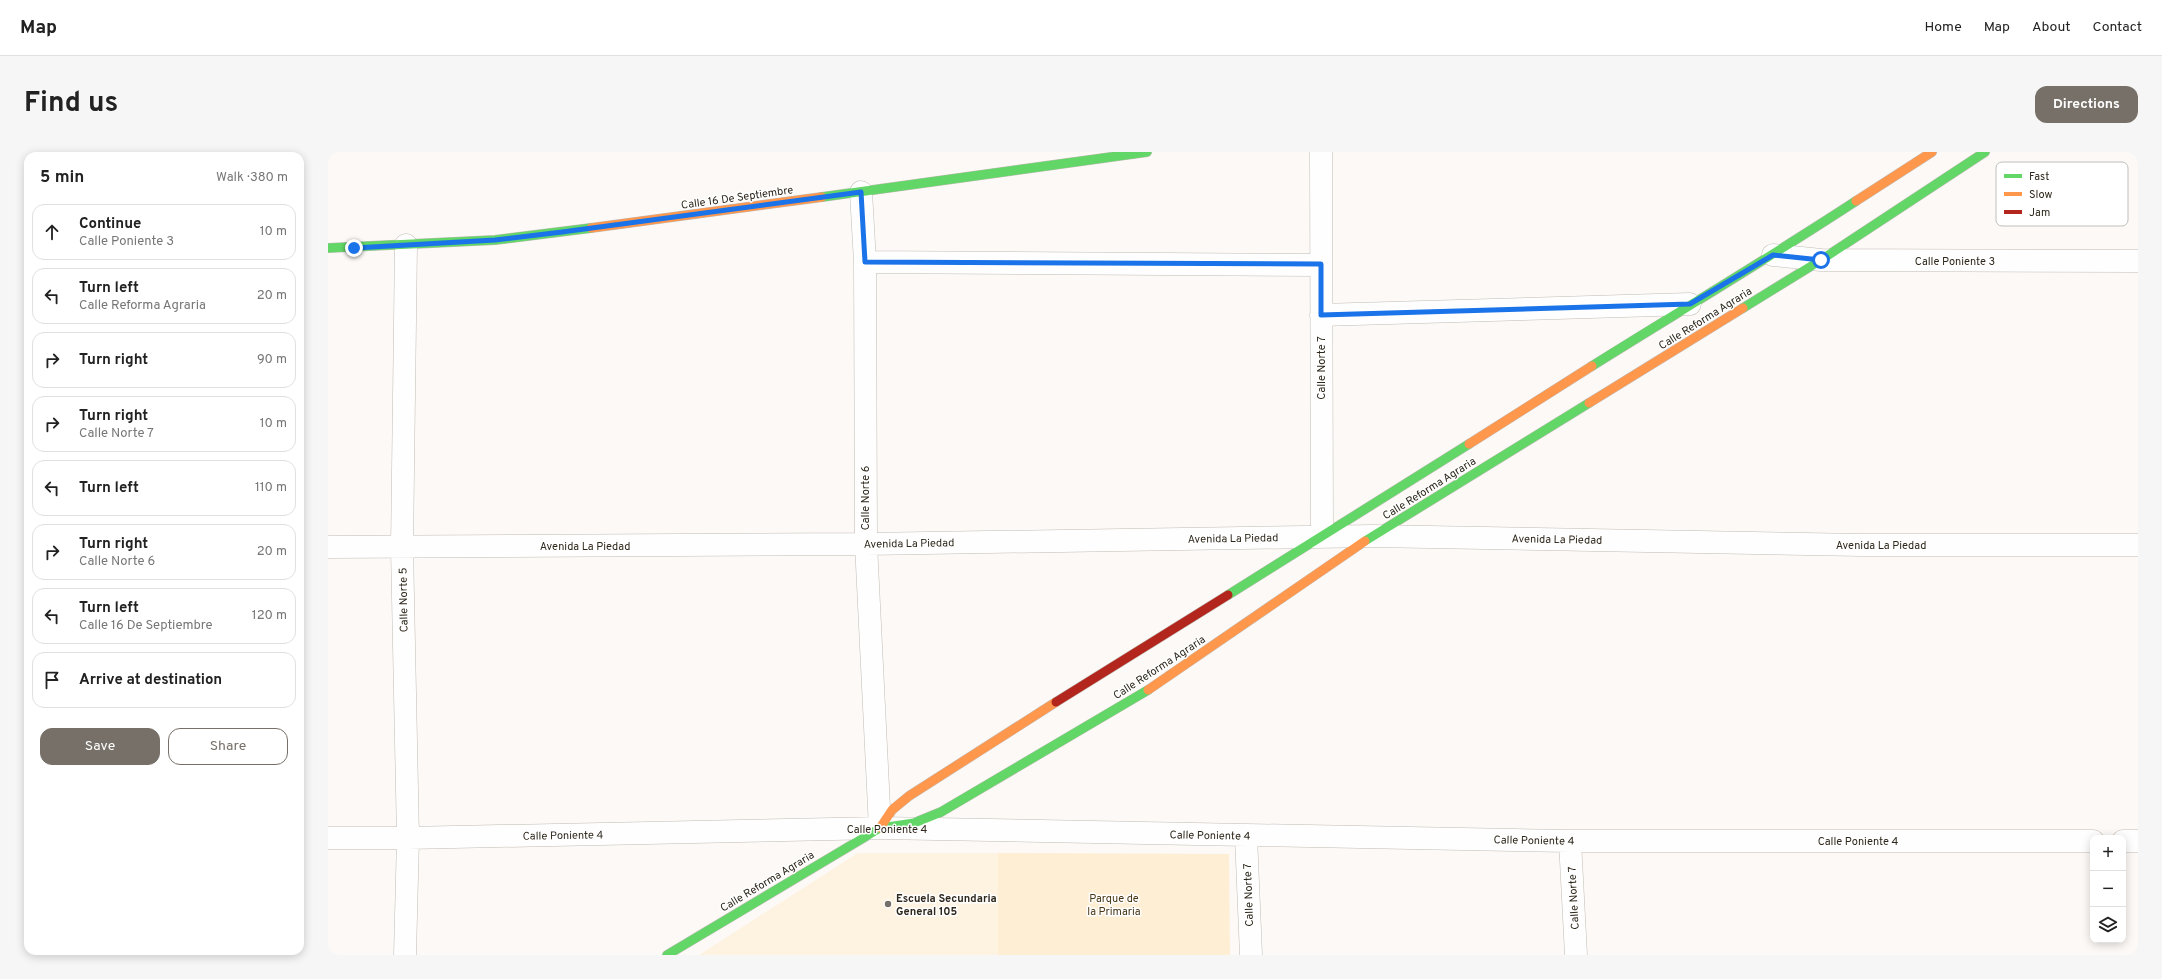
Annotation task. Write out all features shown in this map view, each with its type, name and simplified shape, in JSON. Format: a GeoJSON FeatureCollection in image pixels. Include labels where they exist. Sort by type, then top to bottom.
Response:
{"type":"FeatureCollection","features":[{"type":"Feature","properties":{"kind":"main road","name":"Calle 16 De Septiembre"},"geometry":{"type":"LineString","coordinates":[[328,248],[495,240],[861,192],[1147,152]]}},
{"type":"Feature","properties":{"kind":"main road","name":"Calle Reforma Agraria"},"geometry":{"type":"LineString","coordinates":[[880,828],[892,810],[909,796],[1115,664],[1322,537],[1690,304],[1773,255],[1932,152]]}},
{"type":"Feature","properties":{"kind":"main road","name":"Calle Reforma Agraria"},"geometry":{"type":"LineString","coordinates":[[667,955],[880,828],[914,823],[947,808],[1163,681],[1373,536],[1821,260],[1985,152]]}},
{"type":"Feature","properties":{"kind":"street","name":"Calle Norte 7"},"geometry":{"type":"LineString","coordinates":[[1321,152],[1322,537]]}},
{"type":"Feature","properties":{"kind":"street","name":"Calle Norte 6"},"geometry":{"type":"LineString","coordinates":[[861,192],[865,262],[866,544],[880,828]]}},
{"type":"Feature","properties":{"kind":"street","name":"Calle Norte 5"},"geometry":{"type":"LineString","coordinates":[[405,955],[408,838],[402,548],[406,245]]}},
{"type":"Feature","properties":{"kind":"street","name":"Calle Poniente 3"},"geometry":{"type":"LineString","coordinates":[[1773,255],[1821,260],[2138,261]]}},
{"type":"Feature","properties":{"kind":"street"},"geometry":{"type":"LineString","coordinates":[[865,262],[1321,264]]}},
{"type":"Feature","properties":{"kind":"street"},"geometry":{"type":"LineString","coordinates":[[1321,315],[1690,304]]}},
{"type":"Feature","properties":{"kind":"street","name":"Avenida La Piedad"},"geometry":{"type":"LineString","coordinates":[[328,547],[402,548],[866,544],[1373,536],[1860,545],[2138,545]]}},
{"type":"Feature","properties":{"kind":"street","name":"Calle Poniente 4"},"geometry":{"type":"LineString","coordinates":[[328,838],[408,838],[880,828],[1570,841],[2090,841]]}},
{"type":"Feature","properties":{"kind":"street","name":"Calle Norte 7"},"geometry":{"type":"LineString","coordinates":[[1246,836],[1250,955]]}},
{"type":"Feature","properties":{"kind":"street","name":"Calle Norte 7"},"geometry":{"type":"LineString","coordinates":[[1570,841],[1576,955]]}},
{"type":"Feature","properties":{"kind":"street"},"geometry":{"type":"LineString","coordinates":[[2126,841],[2138,841]]}},
{"type":"Feature","properties":{"kind":"shaded area","name":"Escuela Secundaria General 105"},"geometry":{"type":"Polygon","coordinates":[[[858,853],[998,853],[998,955],[699,955],[858,853]]]}},
{"type":"Feature","properties":{"kind":"green space","name":"Parque de la Primaria"},"geometry":{"type":"Polygon","coordinates":[[[998,853],[1229,854],[1230,955],[998,955],[998,853]]]}},
{"type":"Feature","properties":{"kind":"traffic: fast"},"geometry":{"type":"LineString","coordinates":[[822,197],[1147,152]]}},
{"type":"Feature","properties":{"kind":"traffic: fast"},"geometry":{"type":"LineString","coordinates":[[1743,308],[1821,260],[1985,152]]}},
{"type":"Feature","properties":{"kind":"traffic: fast"},"geometry":{"type":"LineString","coordinates":[[1592,366],[1856,201]]}},
{"type":"Feature","properties":{"kind":"traffic: fast"},"geometry":{"type":"LineString","coordinates":[[328,248],[495,240],[591,228]]}},
{"type":"Feature","properties":{"kind":"traffic: fast"},"geometry":{"type":"LineString","coordinates":[[1365,541],[1589,403]]}},
{"type":"Feature","properties":{"kind":"traffic: fast"},"geometry":{"type":"LineString","coordinates":[[1228,595],[1469,444]]}},
{"type":"Feature","properties":{"kind":"traffic: fast"},"geometry":{"type":"LineString","coordinates":[[667,955],[880,828],[914,823],[941,812],[1148,690]]}},
{"type":"Feature","properties":{"kind":"traffic: slow"},"geometry":{"type":"LineString","coordinates":[[1856,201],[1932,152]]}},
{"type":"Feature","properties":{"kind":"traffic: slow"},"geometry":{"type":"LineString","coordinates":[[591,228],[822,197]]}},
{"type":"Feature","properties":{"kind":"traffic: slow"},"geometry":{"type":"LineString","coordinates":[[1589,403],[1743,308]]}},
{"type":"Feature","properties":{"kind":"traffic: slow"},"geometry":{"type":"LineString","coordinates":[[1469,444],[1592,366]]}},
{"type":"Feature","properties":{"kind":"traffic: slow"},"geometry":{"type":"LineString","coordinates":[[1148,690],[1365,541]]}},
{"type":"Feature","properties":{"kind":"traffic: slow"},"geometry":{"type":"LineString","coordinates":[[880,828],[892,810],[909,796],[1056,702]]}},
{"type":"Feature","properties":{"kind":"traffic: jam"},"geometry":{"type":"LineString","coordinates":[[1056,702],[1228,595]]}},
{"type":"Feature","properties":{"kind":"place","name":"Escuela Secundaria General 105"},"geometry":{"type":"Point","coordinates":[888,904]}},
{"type":"Feature","properties":{"kind":"route"},"geometry":{"type":"LineString","coordinates":[[354,248],[495,240],[861,192],[865,262],[1321,264],[1321,315],[1690,304],[1773,255],[1821,260]]}}]}
